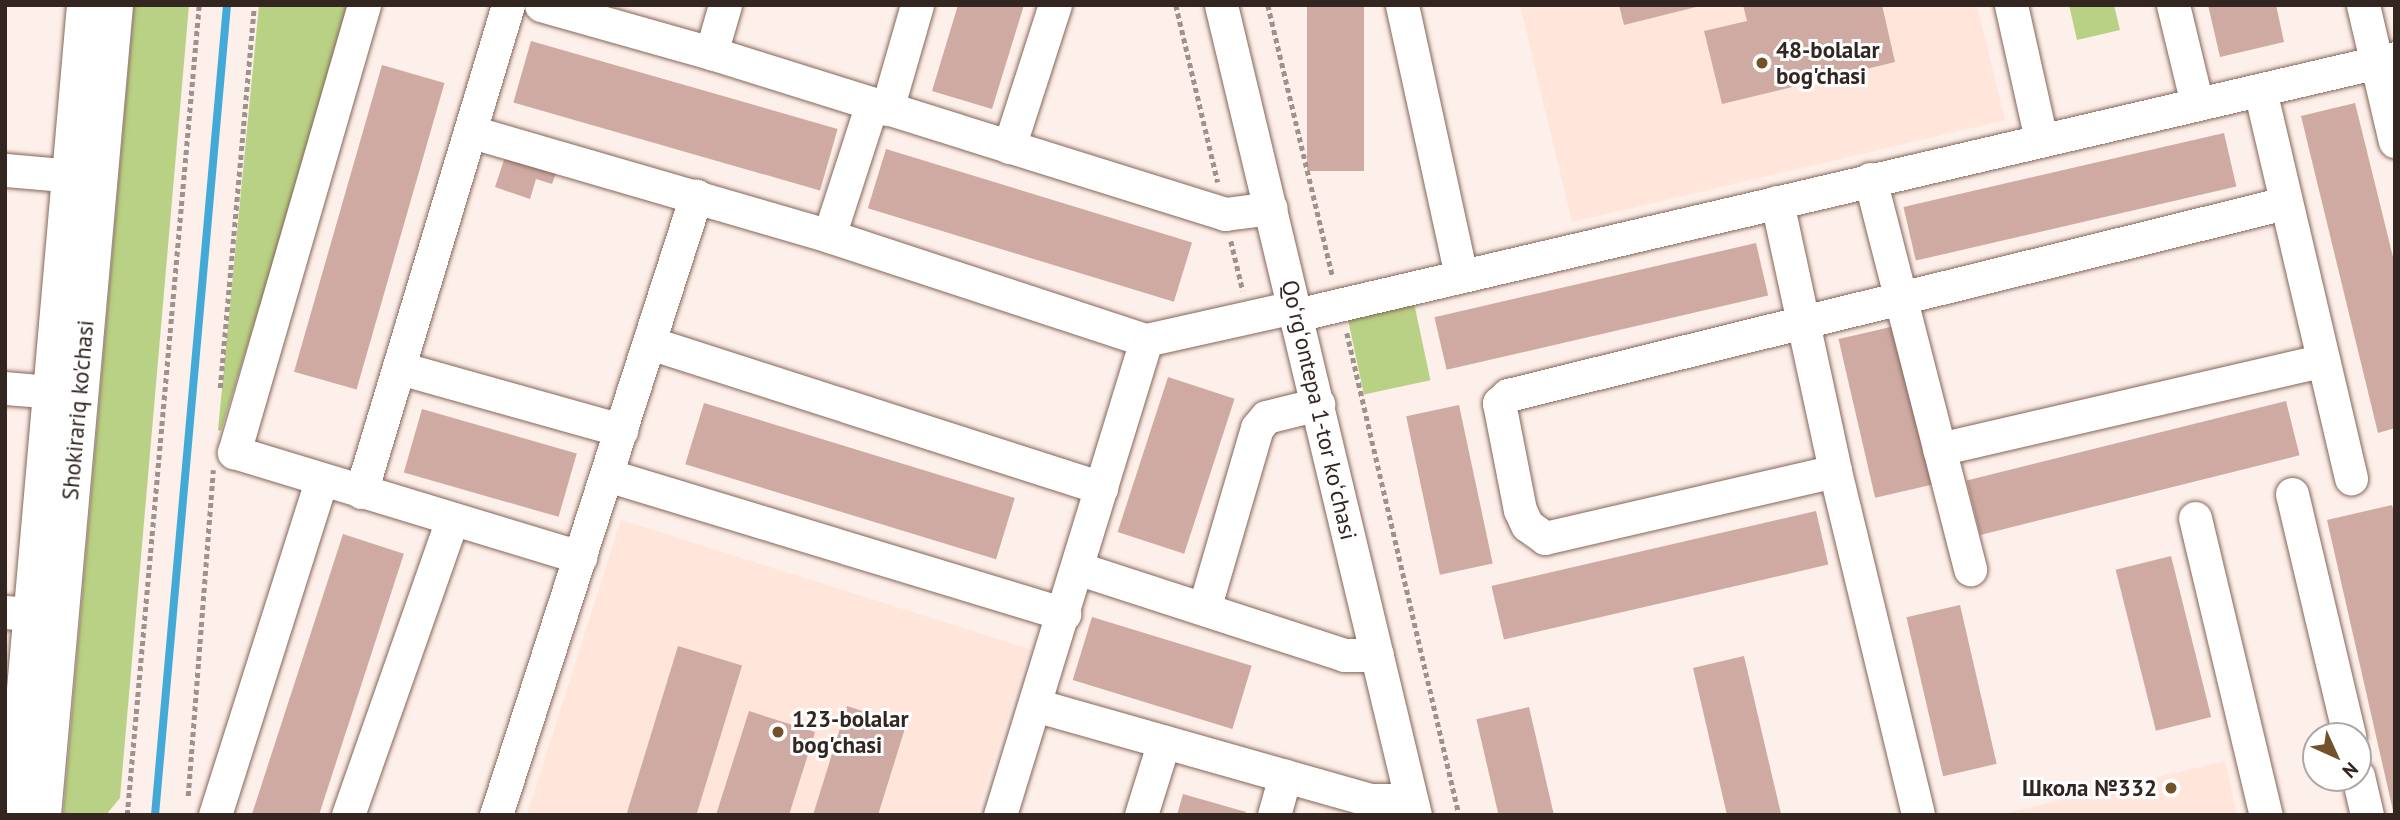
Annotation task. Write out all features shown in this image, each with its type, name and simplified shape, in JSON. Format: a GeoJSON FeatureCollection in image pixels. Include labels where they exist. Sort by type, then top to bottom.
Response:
{"type":"FeatureCollection","features":[{"type":"Feature","properties":{"kind":"main road","name":"Shokirariq ko'chasi"},"geometry":{"type":"LineString","coordinates":[[85,177],[86,5]]}},
{"type":"Feature","properties":{"kind":"main road","name":"Shokirariq ko'chasi"},"geometry":{"type":"LineString","coordinates":[[15,815],[33,614],[66,393],[85,177],[114,5]]}},
{"type":"Feature","properties":{"kind":"main road","name":"Shokirariq ko'chasi"},"geometry":{"type":"LineString","coordinates":[[33,614],[42,815]]}},
{"type":"Feature","properties":{"kind":"street"},"geometry":{"type":"LineString","coordinates":[[364,5],[224,449],[321,481],[580,557]]}},
{"type":"Feature","properties":{"kind":"street"},"geometry":{"type":"LineString","coordinates":[[361,492],[472,132],[508,5]]}},
{"type":"Feature","properties":{"kind":"street"},"geometry":{"type":"LineString","coordinates":[[541,5],[591,12],[711,53],[1225,214],[1271,208]]}},
{"type":"Feature","properties":{"kind":"street"},"geometry":{"type":"LineString","coordinates":[[711,53],[725,5]]}},
{"type":"Feature","properties":{"kind":"street"},"geometry":{"type":"LineString","coordinates":[[829,236],[917,5]]}},
{"type":"Feature","properties":{"kind":"street"},"geometry":{"type":"LineString","coordinates":[[1009,147],[1055,5]]}},
{"type":"Feature","properties":{"kind":"street","name":"Qoʻrgʻontepa 1-tor koʻchasi"},"geometry":{"type":"LineString","coordinates":[[1221,5],[1413,807]]}},
{"type":"Feature","properties":{"kind":"street"},"geometry":{"type":"LineString","coordinates":[[1402,5],[1461,276]]}},
{"type":"Feature","properties":{"kind":"street"},"geometry":{"type":"LineString","coordinates":[[2011,5],[2041,139]]}},
{"type":"Feature","properties":{"kind":"street"},"geometry":{"type":"LineString","coordinates":[[2173,5],[2197,104]]}},
{"type":"Feature","properties":{"kind":"street"},"geometry":{"type":"LineString","coordinates":[[2363,5],[2386,60],[2395,141]]}},
{"type":"Feature","properties":{"kind":"street"},"geometry":{"type":"LineString","coordinates":[[472,132],[829,236],[1146,340],[1340,304],[1870,178],[2386,60]]}},
{"type":"Feature","properties":{"kind":"street"},"geometry":{"type":"LineString","coordinates":[[2259,90],[2351,478]]}},
{"type":"Feature","properties":{"kind":"street"},"geometry":{"type":"LineString","coordinates":[[5,170],[85,177]]}},
{"type":"Feature","properties":{"kind":"street"},"geometry":{"type":"LineString","coordinates":[[1870,178],[1970,569]]}},
{"type":"Feature","properties":{"kind":"street"},"geometry":{"type":"LineString","coordinates":[[496,815],[696,196]]}},
{"type":"Feature","properties":{"kind":"street"},"geometry":{"type":"LineString","coordinates":[[1777,202],[1835,471],[1918,813]]}},
{"type":"Feature","properties":{"kind":"street"},"geometry":{"type":"LineString","coordinates":[[1835,471],[1545,538],[1527,525],[1520,510],[1498,414],[1499,402],[1507,395],[2285,203]]}},
{"type":"Feature","properties":{"kind":"street"},"geometry":{"type":"LineString","coordinates":[[999,815],[1064,614],[1146,340]]}},
{"type":"Feature","properties":{"kind":"street"},"geometry":{"type":"LineString","coordinates":[[650,343],[1101,488]]}},
{"type":"Feature","properties":{"kind":"street"},"geometry":{"type":"LineString","coordinates":[[1940,449],[2323,360]]}},
{"type":"Feature","properties":{"kind":"street"},"geometry":{"type":"LineString","coordinates":[[400,368],[621,430]]}},
{"type":"Feature","properties":{"kind":"street"},"geometry":{"type":"LineString","coordinates":[[5,388],[66,393]]}},
{"type":"Feature","properties":{"kind":"street"},"geometry":{"type":"LineString","coordinates":[[1204,608],[1257,428],[1266,418],[1318,404]]}},
{"type":"Feature","properties":{"kind":"street"},"geometry":{"type":"LineString","coordinates":[[607,475],[1064,614]]}},
{"type":"Feature","properties":{"kind":"street"},"geometry":{"type":"LineString","coordinates":[[215,815],[321,481]]}},
{"type":"Feature","properties":{"kind":"street"},"geometry":{"type":"LineString","coordinates":[[2292,494],[2346,722]]}},
{"type":"Feature","properties":{"kind":"street"},"geometry":{"type":"LineString","coordinates":[[2195,518],[2266,815]]}},
{"type":"Feature","properties":{"kind":"street"},"geometry":{"type":"LineString","coordinates":[[348,815],[452,520]]}},
{"type":"Feature","properties":{"kind":"street"},"geometry":{"type":"LineString","coordinates":[[1077,568],[1344,655],[1377,655]]}},
{"type":"Feature","properties":{"kind":"street"},"geometry":{"type":"LineString","coordinates":[[1035,705],[1371,800],[1413,807]]}},
{"type":"Feature","properties":{"kind":"street"},"geometry":{"type":"LineString","coordinates":[[1141,815],[1164,741]]}},
{"type":"Feature","properties":{"kind":"street"},"geometry":{"type":"LineString","coordinates":[[1274,815],[1285,776]]}},
{"type":"Feature","properties":{"kind":"street"},"geometry":{"type":"LineString","coordinates":[[2362,792],[2367,815]]}},
{"type":"Feature","properties":{"kind":"path"},"geometry":{"type":"LineString","coordinates":[[127,815],[199,5]]}},
{"type":"Feature","properties":{"kind":"path"},"geometry":{"type":"LineString","coordinates":[[1176,5],[1244,293]]}},
{"type":"Feature","properties":{"kind":"path"},"geometry":{"type":"LineString","coordinates":[[1268,5],[1459,815]]}},
{"type":"Feature","properties":{"kind":"shaded area","name":"48-bolalar bog'chasi"},"geometry":{"type":"Polygon","coordinates":[[[1520,5],[1977,5],[2005,120],[1572,222],[1520,5]]]}},
{"type":"Feature","properties":{"kind":"shaded area","name":"123-bolalar bog'chasi"},"geometry":{"type":"Polygon","coordinates":[[[621,520],[1029,649],[976,815],[527,815],[621,520]]]}},
{"type":"Feature","properties":{"kind":"shaded area","name":"Школа №332"},"geometry":{"type":"Polygon","coordinates":[[[2225,761],[2237,815],[1998,815],[2225,761]]]}},
{"type":"Feature","properties":{"kind":"green space"},"geometry":{"type":"Polygon","coordinates":[[[134,5],[189,5],[120,798],[106,815],[63,815],[134,5]]]}},
{"type":"Feature","properties":{"kind":"green space"},"geometry":{"type":"Polygon","coordinates":[[[259,5],[352,5],[221,431],[218,430],[259,5]]]}},
{"type":"Feature","properties":{"kind":"green space"},"geometry":{"type":"Polygon","coordinates":[[[2069,5],[2114,5],[2120,30],[2077,40],[2069,5]]]}},
{"type":"Feature","properties":{"kind":"green space"},"geometry":{"type":"Polygon","coordinates":[[[1414,303],[1430,380],[1364,394],[1347,317],[1414,303]]]}},
{"type":"Feature","properties":{"kind":"building"},"geometry":{"type":"Polygon","coordinates":[[[958,5],[1024,5],[992,109],[932,91],[958,5]]]}},
{"type":"Feature","properties":{"kind":"building"},"geometry":{"type":"Polygon","coordinates":[[[1307,5],[1364,5],[1364,171],[1307,171],[1307,5]]]}},
{"type":"Feature","properties":{"kind":"building"},"geometry":{"type":"Polygon","coordinates":[[[1619,5],[1695,5],[1696,7],[1624,25],[1619,5]]]}},
{"type":"Feature","properties":{"kind":"building"},"geometry":{"type":"Polygon","coordinates":[[[1743,5],[1882,5],[1895,62],[1722,104],[1704,31],[1747,21],[1743,5]]]}},
{"type":"Feature","properties":{"kind":"building"},"geometry":{"type":"Polygon","coordinates":[[[2208,5],[2276,5],[2284,42],[2220,57],[2208,5]]]}},
{"type":"Feature","properties":{"kind":"building"},"geometry":{"type":"Polygon","coordinates":[[[531,41],[838,129],[820,190],[513,103],[531,41]]]}},
{"type":"Feature","properties":{"kind":"building"},"geometry":{"type":"Polygon","coordinates":[[[382,65],[444,83],[357,390],[294,372],[382,65]]]}},
{"type":"Feature","properties":{"kind":"building"},"geometry":{"type":"Polygon","coordinates":[[[2355,103],[2395,265],[2395,428],[2378,433],[2301,116],[2355,103]]]}},
{"type":"Feature","properties":{"kind":"building"},"geometry":{"type":"Polygon","coordinates":[[[2224,133],[2236,187],[1916,261],[1903,207],[2224,133]]]}},
{"type":"Feature","properties":{"kind":"building"},"geometry":{"type":"Polygon","coordinates":[[[886,149],[1192,243],[1174,302],[868,208],[886,149]]]}},
{"type":"Feature","properties":{"kind":"building"},"geometry":{"type":"Polygon","coordinates":[[[507,151],[558,168],[552,184],[536,179],[530,199],[495,187],[507,151]]]}},
{"type":"Feature","properties":{"kind":"building"},"geometry":{"type":"Polygon","coordinates":[[[1756,243],[1768,296],[1447,370],[1434,317],[1756,243]]]}},
{"type":"Feature","properties":{"kind":"building"},"geometry":{"type":"Polygon","coordinates":[[[1895,326],[1932,485],[1875,498],[1838,339],[1895,326]]]}},
{"type":"Feature","properties":{"kind":"building"},"geometry":{"type":"Polygon","coordinates":[[[1168,377],[1235,399],[1184,554],[1118,532],[1168,377]]]}},
{"type":"Feature","properties":{"kind":"building"},"geometry":{"type":"Polygon","coordinates":[[[2286,401],[2300,455],[1980,535],[1967,481],[2286,401]]]}},
{"type":"Feature","properties":{"kind":"building"},"geometry":{"type":"Polygon","coordinates":[[[704,403],[1015,498],[996,559],[685,464],[704,403]]]}},
{"type":"Feature","properties":{"kind":"building"},"geometry":{"type":"Polygon","coordinates":[[[1459,405],[1493,563],[1440,575],[1406,416],[1459,405]]]}},
{"type":"Feature","properties":{"kind":"building"},"geometry":{"type":"Polygon","coordinates":[[[422,409],[577,453],[559,517],[404,472],[422,409]]]}},
{"type":"Feature","properties":{"kind":"building"},"geometry":{"type":"Polygon","coordinates":[[[2392,505],[2395,517],[2394,815],[2327,520],[2392,505]]]}},
{"type":"Feature","properties":{"kind":"building"},"geometry":{"type":"Polygon","coordinates":[[[1816,511],[1828,565],[1504,639],[1492,586],[1816,511]]]}},
{"type":"Feature","properties":{"kind":"building"},"geometry":{"type":"Polygon","coordinates":[[[343,534],[404,554],[319,815],[252,815],[343,534]]]}},
{"type":"Feature","properties":{"kind":"building"},"geometry":{"type":"Polygon","coordinates":[[[2171,556],[2211,717],[2156,731],[2116,570],[2171,556]]]}},
{"type":"Feature","properties":{"kind":"building"},"geometry":{"type":"Polygon","coordinates":[[[1960,605],[1997,764],[1943,776],[1906,617],[1960,605]]]}},
{"type":"Feature","properties":{"kind":"building"},"geometry":{"type":"Polygon","coordinates":[[[1092,617],[1252,666],[1232,729],[1073,680],[1092,617]]]}},
{"type":"Feature","properties":{"kind":"building"},"geometry":{"type":"Polygon","coordinates":[[[678,646],[742,666],[696,815],[626,815],[678,646]]]}},
{"type":"Feature","properties":{"kind":"building"},"geometry":{"type":"Polygon","coordinates":[[[1744,656],[1781,814],[1727,815],[1693,668],[1744,656]]]}},
{"type":"Feature","properties":{"kind":"building"},"geometry":{"type":"Polygon","coordinates":[[[847,706],[906,725],[878,815],[813,815],[847,706]]]}},
{"type":"Feature","properties":{"kind":"building"},"geometry":{"type":"Polygon","coordinates":[[[1529,707],[1554,815],[1499,815],[1476,719],[1529,707]]]}},
{"type":"Feature","properties":{"kind":"building"},"geometry":{"type":"Polygon","coordinates":[[[749,711],[815,732],[789,815],[716,815],[749,711]]]}},
{"type":"Feature","properties":{"kind":"building"},"geometry":{"type":"Polygon","coordinates":[[[1183,794],[1246,812],[1245,815],[1177,815],[1183,794]]]}},
{"type":"Feature","properties":{"kind":"waterway"},"geometry":{"type":"LineString","coordinates":[[155,815],[227,5]]}},
{"type":"Feature","properties":{"kind":"place","name":"48-bolalar bog'chasi"},"geometry":{"type":"Point","coordinates":[1762,63]}},
{"type":"Feature","properties":{"kind":"place","name":"123-bolalar bog'chasi"},"geometry":{"type":"Point","coordinates":[778,732]}},
{"type":"Feature","properties":{"kind":"place","name":"Школа №332"},"geometry":{"type":"Point","coordinates":[2171,788]}}]}
